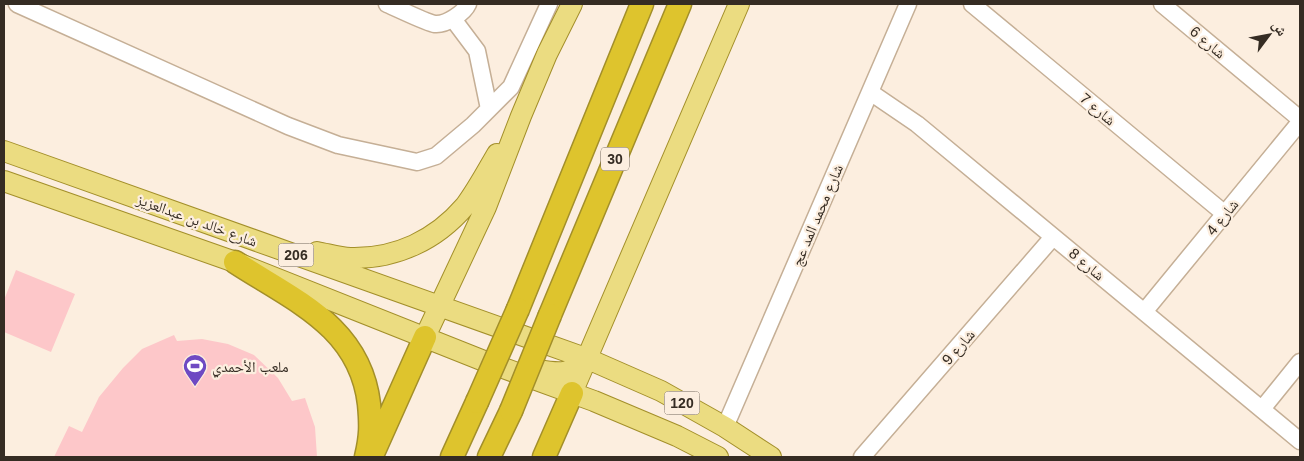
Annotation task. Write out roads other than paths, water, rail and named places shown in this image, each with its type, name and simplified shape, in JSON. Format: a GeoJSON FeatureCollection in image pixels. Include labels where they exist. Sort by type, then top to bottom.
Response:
{"type":"FeatureCollection","features":[{"type":"Feature","properties":{"kind":"highway","name":"30"},"geometry":{"type":"LineString","coordinates":[[452,457],[518,309],[642,4]]}},
{"type":"Feature","properties":{"kind":"highway","name":"30"},"geometry":{"type":"LineString","coordinates":[[489,457],[511,411],[680,4]]}},
{"type":"Feature","properties":{"kind":"highway"},"geometry":{"type":"LineString","coordinates":[[235,262],[311,311],[328,323],[343,338],[362,373],[367,392],[371,427],[366,457]]}},
{"type":"Feature","properties":{"kind":"highway"},"geometry":{"type":"LineString","coordinates":[[371,457],[425,338]]}},
{"type":"Feature","properties":{"kind":"highway"},"geometry":{"type":"LineString","coordinates":[[544,457],[572,393]]}},
{"type":"Feature","properties":{"kind":"main road"},"geometry":{"type":"LineString","coordinates":[[425,338],[486,207],[520,116],[547,54],[572,4]]}},
{"type":"Feature","properties":{"kind":"main road"},"geometry":{"type":"LineString","coordinates":[[572,393],[739,4]]}},
{"type":"Feature","properties":{"kind":"main road"},"geometry":{"type":"LineString","coordinates":[[250,239],[349,258],[372,257],[399,252],[441,230],[466,205],[520,116]]}},
{"type":"Feature","properties":{"kind":"main road","name":"شارع خالد بن عبدالعزيز"},"geometry":{"type":"LineString","coordinates":[[4,151],[588,359]]}},
{"type":"Feature","properties":{"kind":"main road"},"geometry":{"type":"LineString","coordinates":[[12,184],[28,185],[34,179],[36,172],[33,164],[27,159]]}},
{"type":"Feature","properties":{"kind":"main road","name":"شارع خالد بن عبدالعزيز"},"geometry":{"type":"LineString","coordinates":[[12,184],[235,262],[484,361],[572,393]]}},
{"type":"Feature","properties":{"kind":"main road"},"geometry":{"type":"LineString","coordinates":[[425,338],[436,330],[455,324],[466,325],[550,346]]}},
{"type":"Feature","properties":{"kind":"main road"},"geometry":{"type":"LineString","coordinates":[[484,361],[553,373],[574,370],[588,359]]}},
{"type":"Feature","properties":{"kind":"main road","name":"120"},"geometry":{"type":"LineString","coordinates":[[588,359],[662,391],[725,427],[771,457]]}},
{"type":"Feature","properties":{"kind":"main road","name":"120"},"geometry":{"type":"LineString","coordinates":[[572,393],[677,436],[717,457]]}},
{"type":"Feature","properties":{"kind":"street"},"geometry":{"type":"LineString","coordinates":[[18,4],[288,126],[338,145],[417,162],[436,156],[511,87],[549,4]]}},
{"type":"Feature","properties":{"kind":"street"},"geometry":{"type":"LineString","coordinates":[[387,4],[436,24],[453,19],[468,4]]}},
{"type":"Feature","properties":{"kind":"street","name":"شارع محمد المد عج"},"geometry":{"type":"LineString","coordinates":[[725,427],[908,4]]}},
{"type":"Feature","properties":{"kind":"street","name":"شارع 7"},"geometry":{"type":"LineString","coordinates":[[972,4],[1225,214]]}},
{"type":"Feature","properties":{"kind":"street","name":"شارع 6"},"geometry":{"type":"LineString","coordinates":[[1162,4],[1300,120]]}},
{"type":"Feature","properties":{"kind":"street"},"geometry":{"type":"LineString","coordinates":[[453,19],[477,51],[489,109]]}},
{"type":"Feature","properties":{"kind":"street","name":"شارع 8"},"geometry":{"type":"LineString","coordinates":[[870,92],[917,124],[1300,441]]}},
{"type":"Feature","properties":{"kind":"street","name":"شارع 4"},"geometry":{"type":"LineString","coordinates":[[1144,312],[1300,120]]}},
{"type":"Feature","properties":{"kind":"street","name":"شارع 9"},"geometry":{"type":"LineString","coordinates":[[862,457],[1053,237]]}},
{"type":"Feature","properties":{"kind":"street"},"geometry":{"type":"LineString","coordinates":[[1262,409],[1300,362]]}},
{"type":"Feature","properties":{"kind":"place","name":"ملعب الأحمدي"},"geometry":{"type":"Point","coordinates":[195,387]}}]}
